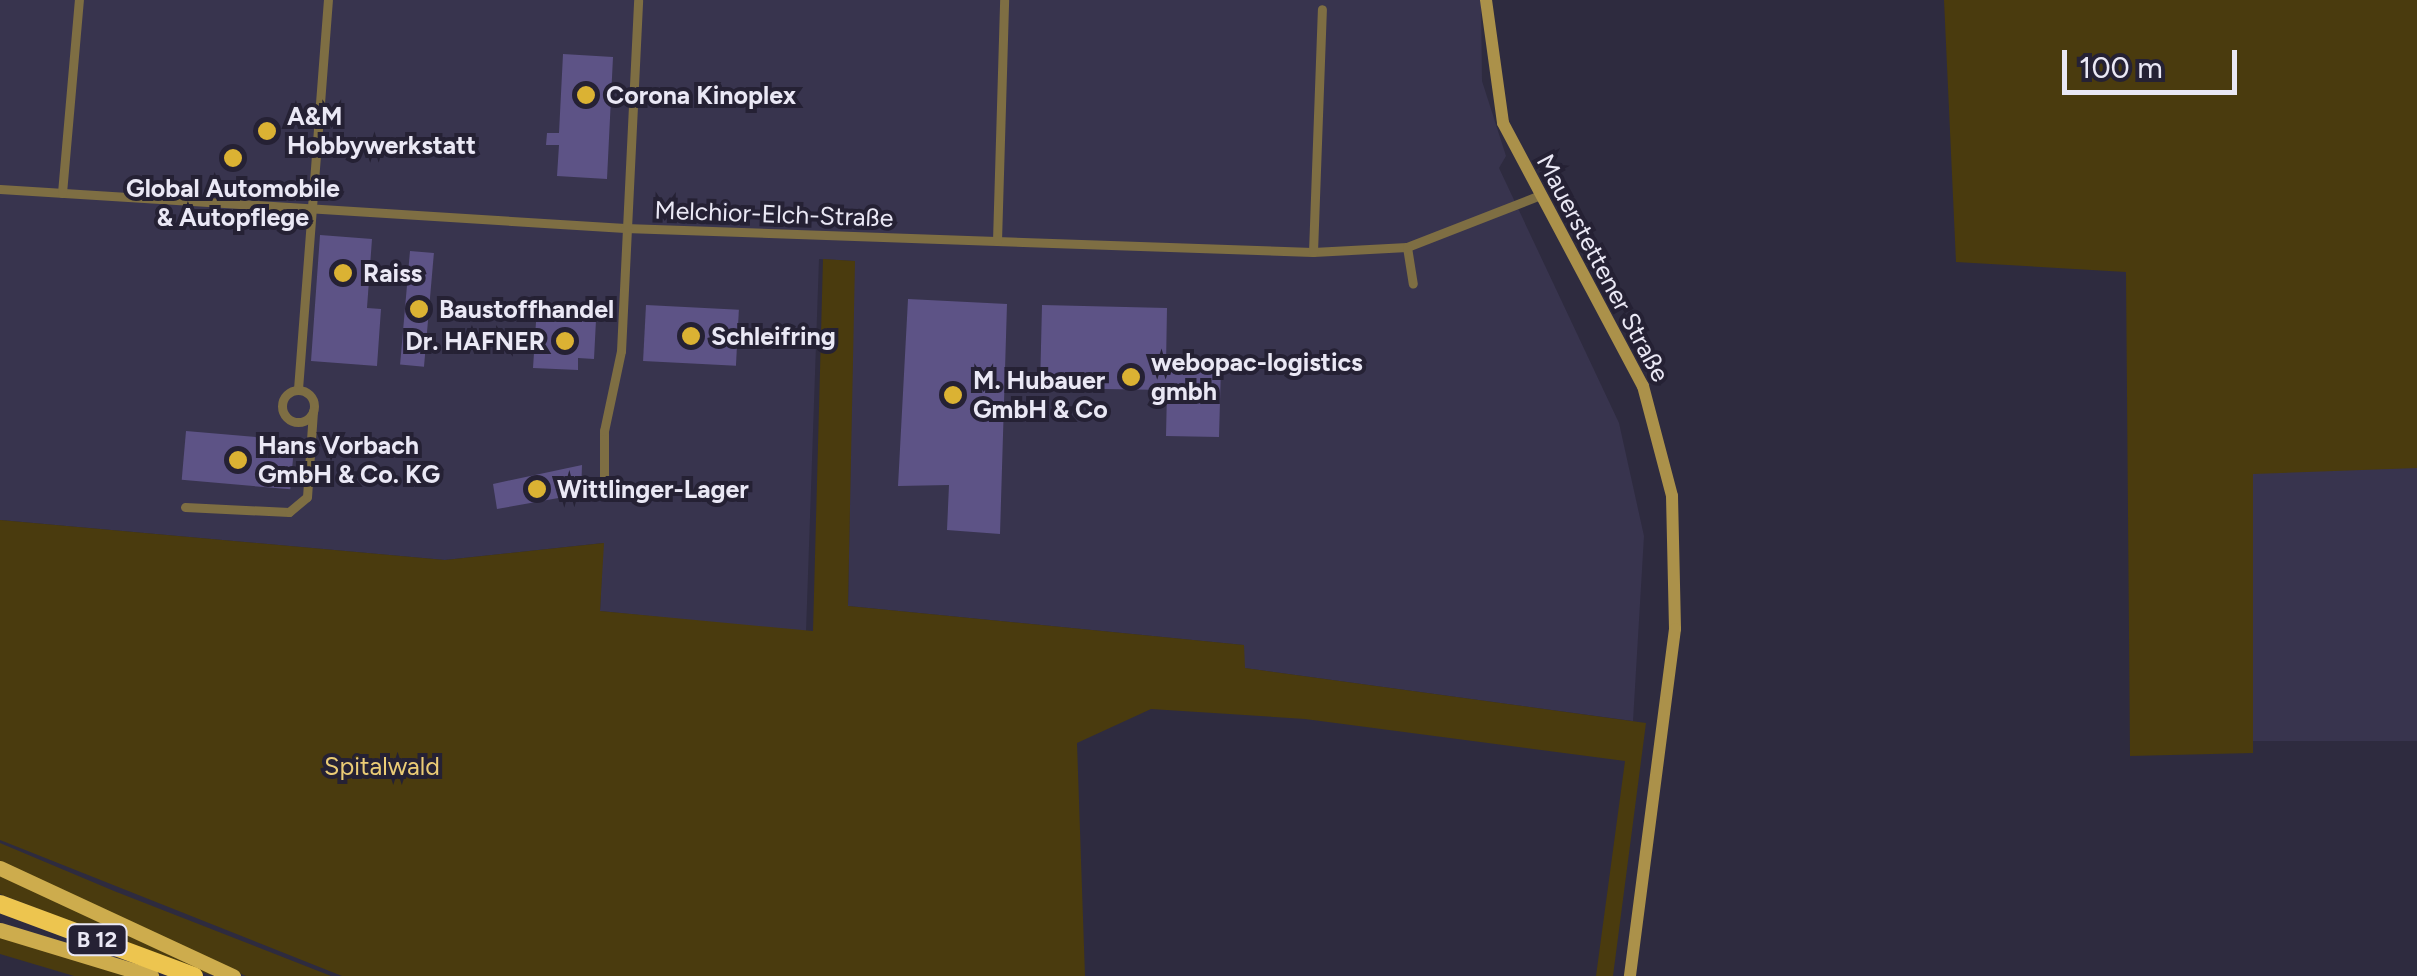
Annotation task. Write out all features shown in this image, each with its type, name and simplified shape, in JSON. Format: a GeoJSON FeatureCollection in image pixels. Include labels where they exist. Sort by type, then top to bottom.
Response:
{"type":"FeatureCollection","features":[{"type":"Feature","properties":{"kind":"highway","name":"B 12"},"geometry":{"type":"LineString","coordinates":[[0,904],[194,976]]}},
{"type":"Feature","properties":{"kind":"main road","name":"Mauerstettener Straße"},"geometry":{"type":"LineString","coordinates":[[1486,0],[1503,124],[1538,196],[1643,386],[1672,496],[1675,629],[1630,976]]}},
{"type":"Feature","properties":{"kind":"main road"},"geometry":{"type":"LineString","coordinates":[[0,868],[233,976]]}},
{"type":"Feature","properties":{"kind":"main road","name":"B 12"},"geometry":{"type":"LineString","coordinates":[[0,930],[151,976]]}},
{"type":"Feature","properties":{"kind":"street"},"geometry":{"type":"LineString","coordinates":[[62,193],[80,0]]}},
{"type":"Feature","properties":{"kind":"street"},"geometry":{"type":"LineString","coordinates":[[298,390],[328,0]]}},
{"type":"Feature","properties":{"kind":"street"},"geometry":{"type":"LineString","coordinates":[[604,480],[604,431],[620,365],[638,0]]}},
{"type":"Feature","properties":{"kind":"street"},"geometry":{"type":"LineString","coordinates":[[997,241],[1004,0]]}},
{"type":"Feature","properties":{"kind":"street"},"geometry":{"type":"LineString","coordinates":[[1314,252],[1322,9]]}},
{"type":"Feature","properties":{"kind":"street","name":"Melchior-Elch-Straße"},"geometry":{"type":"LineString","coordinates":[[0,189],[625,228],[1314,252],[1407,247],[1538,196]]}},
{"type":"Feature","properties":{"kind":"street"},"geometry":{"type":"LineString","coordinates":[[1407,247],[1413,284]]}},
{"type":"Feature","properties":{"kind":"street"},"geometry":{"type":"LineString","coordinates":[[298,390],[283,399],[284,414],[297,422],[313,410]]}},
{"type":"Feature","properties":{"kind":"street"},"geometry":{"type":"LineString","coordinates":[[185,507],[289,512],[307,497],[312,398],[298,390]]}},
{"type":"Feature","properties":{"kind":"shaded area"},"geometry":{"type":"Polygon","coordinates":[[[0,0],[1481,0],[1482,81],[1506,156],[1499,168],[1619,423],[1644,536],[1633,721],[1244,668],[1243,645],[848,606],[854,261],[819,259],[806,632],[600,611],[603,543],[445,560],[0,520],[0,0]]]}},
{"type":"Feature","properties":{"kind":"shaded area"},"geometry":{"type":"Polygon","coordinates":[[[2253,468],[2417,468],[2417,741],[2253,741],[2253,468]]]}},
{"type":"Feature","properties":{"kind":"green space"},"geometry":{"type":"Polygon","coordinates":[[[1944,0],[2417,0],[2417,468],[2253,474],[2253,753],[2130,756],[2126,272],[1956,262],[1944,0]]]}},
{"type":"Feature","properties":{"kind":"green space","name":"Spitalwald"},"geometry":{"type":"Polygon","coordinates":[[[823,259],[855,261],[848,606],[1244,645],[1245,668],[1646,723],[1613,976],[1596,976],[1625,761],[1305,719],[1151,709],[1077,743],[1085,976],[342,976],[0,840],[0,520],[445,560],[604,543],[600,611],[813,631],[823,259]]]}},
{"type":"Feature","properties":{"kind":"green space"},"geometry":{"type":"Polygon","coordinates":[[[0,843],[331,976],[246,976],[0,864],[0,843]]]}},
{"type":"Feature","properties":{"kind":"green space"},"geometry":{"type":"Polygon","coordinates":[[[0,871],[211,971],[210,975],[0,894],[0,871]]]}},
{"type":"Feature","properties":{"kind":"green space"},"geometry":{"type":"Polygon","coordinates":[[[0,937],[129,976],[74,976],[0,954],[0,937]]]}},
{"type":"Feature","properties":{"kind":"building","name":"Corona Kinoplex"},"geometry":{"type":"Polygon","coordinates":[[[563,54],[613,57],[607,179],[557,176],[559,145],[546,145],[547,133],[559,133],[563,54]]]}},
{"type":"Feature","properties":{"kind":"building","name":"Raiss"},"geometry":{"type":"Polygon","coordinates":[[[320,235],[372,239],[367,308],[381,309],[377,366],[311,361],[320,235]]]}},
{"type":"Feature","properties":{"kind":"building","name":"Baustoffhandel"},"geometry":{"type":"Polygon","coordinates":[[[410,251],[434,253],[424,367],[400,365],[410,251]]]}},
{"type":"Feature","properties":{"kind":"building","name":"M. Hubauer GmbH & Co"},"geometry":{"type":"Polygon","coordinates":[[[908,299],[1007,304],[1000,534],[947,530],[949,485],[898,486],[908,299]]]}},
{"type":"Feature","properties":{"kind":"building","name":"Schleifring"},"geometry":{"type":"Polygon","coordinates":[[[646,305],[739,310],[736,366],[643,361],[646,305]]]}},
{"type":"Feature","properties":{"kind":"building","name":"webopac-logistics gmbh"},"geometry":{"type":"Polygon","coordinates":[[[1042,305],[1167,308],[1166,365],[1221,366],[1219,437],[1166,436],[1167,390],[1040,388],[1042,305]]]}},
{"type":"Feature","properties":{"kind":"building","name":"Dr. HAFNER"},"geometry":{"type":"Polygon","coordinates":[[[596,320],[594,359],[578,358],[578,370],[533,368],[536,322],[596,320]]]}},
{"type":"Feature","properties":{"kind":"building","name":"Hans Vorbach GmbH & Co. KG"},"geometry":{"type":"Polygon","coordinates":[[[186,431],[295,440],[290,489],[182,480],[186,431]]]}},
{"type":"Feature","properties":{"kind":"building","name":"Wittlinger-Lager"},"geometry":{"type":"Polygon","coordinates":[[[582,465],[581,494],[497,509],[493,484],[582,465]]]}},
{"type":"Feature","properties":{"kind":"place","name":"Corona Kinoplex"},"geometry":{"type":"Point","coordinates":[586,95]}},
{"type":"Feature","properties":{"kind":"place","name":"A&M Hobbywerkstatt"},"geometry":{"type":"Point","coordinates":[267,131]}},
{"type":"Feature","properties":{"kind":"place","name":"Global Automobile & Autopflege"},"geometry":{"type":"Point","coordinates":[233,158]}},
{"type":"Feature","properties":{"kind":"place","name":"Raiss"},"geometry":{"type":"Point","coordinates":[343,273]}},
{"type":"Feature","properties":{"kind":"place","name":"Baustoffhandel"},"geometry":{"type":"Point","coordinates":[419,309]}},
{"type":"Feature","properties":{"kind":"place","name":"Schleifring"},"geometry":{"type":"Point","coordinates":[691,336]}},
{"type":"Feature","properties":{"kind":"place","name":"Dr. HAFNER"},"geometry":{"type":"Point","coordinates":[565,341]}},
{"type":"Feature","properties":{"kind":"place","name":"webopac-logistics gmbh"},"geometry":{"type":"Point","coordinates":[1131,377]}},
{"type":"Feature","properties":{"kind":"place","name":"M. Hubauer GmbH & Co"},"geometry":{"type":"Point","coordinates":[953,395]}},
{"type":"Feature","properties":{"kind":"place","name":"Hans Vorbach GmbH & Co. KG"},"geometry":{"type":"Point","coordinates":[238,460]}},
{"type":"Feature","properties":{"kind":"place","name":"Wittlinger-Lager"},"geometry":{"type":"Point","coordinates":[537,489]}}]}
